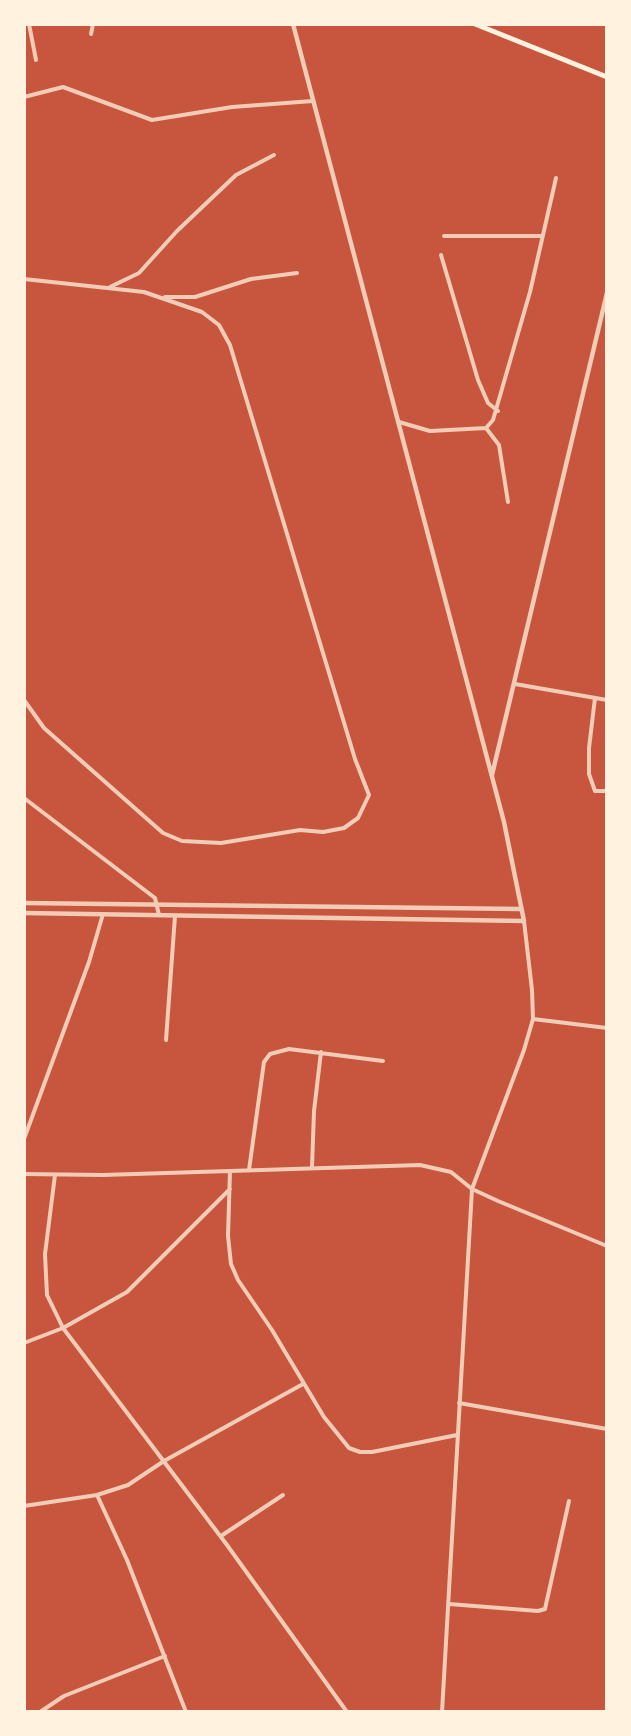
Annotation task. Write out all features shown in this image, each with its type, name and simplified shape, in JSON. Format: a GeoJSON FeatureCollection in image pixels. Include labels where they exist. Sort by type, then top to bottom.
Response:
{"type":"FeatureCollection","features":[{"type":"Feature","properties":{"kind":"main road"},"geometry":{"type":"LineString","coordinates":[[475,24],[607,77]]}},
{"type":"Feature","properties":{"kind":"street"},"geometry":{"type":"LineString","coordinates":[[28,24],[36,60]]}},
{"type":"Feature","properties":{"kind":"street"},"geometry":{"type":"LineString","coordinates":[[91,34],[93,24]]}},
{"type":"Feature","properties":{"kind":"street"},"geometry":{"type":"LineString","coordinates":[[293,24],[504,822],[524,921],[532,990],[533,1019],[524,1050],[472,1188],[442,1712]]}},
{"type":"Feature","properties":{"kind":"street"},"geometry":{"type":"LineString","coordinates":[[24,97],[63,87],[152,120],[232,107],[313,101]]}},
{"type":"Feature","properties":{"kind":"street"},"geometry":{"type":"LineString","coordinates":[[110,288],[140,273],[184,224],[236,175],[274,155]]}},
{"type":"Feature","properties":{"kind":"street"},"geometry":{"type":"LineString","coordinates":[[486,428],[498,411],[542,242],[540,236],[556,178]]}},
{"type":"Feature","properties":{"kind":"street"},"geometry":{"type":"LineString","coordinates":[[444,236],[540,236]]}},
{"type":"Feature","properties":{"kind":"street"},"geometry":{"type":"LineString","coordinates":[[441,255],[478,380],[488,403],[498,411]]}},
{"type":"Feature","properties":{"kind":"street"},"geometry":{"type":"LineString","coordinates":[[24,279],[110,288],[161,297],[195,297],[251,279],[297,273]]}},
{"type":"Feature","properties":{"kind":"street"},"geometry":{"type":"LineString","coordinates":[[492,777],[607,293]]}},
{"type":"Feature","properties":{"kind":"street"},"geometry":{"type":"LineString","coordinates":[[24,700],[44,728],[163,833],[182,842],[221,843],[300,830],[323,832],[344,828],[358,818],[369,795],[355,759],[230,345],[214,319],[161,297]]}},
{"type":"Feature","properties":{"kind":"street"},"geometry":{"type":"LineString","coordinates":[[399,422],[430,430],[486,428]]}},
{"type":"Feature","properties":{"kind":"street"},"geometry":{"type":"LineString","coordinates":[[486,428],[499,445],[508,502]]}},
{"type":"Feature","properties":{"kind":"street"},"geometry":{"type":"LineString","coordinates":[[515,684],[607,700]]}},
{"type":"Feature","properties":{"kind":"street"},"geometry":{"type":"LineString","coordinates":[[595,698],[589,748],[589,774],[595,790],[607,791]]}},
{"type":"Feature","properties":{"kind":"street"},"geometry":{"type":"LineString","coordinates":[[24,798],[155,898],[159,915]]}},
{"type":"Feature","properties":{"kind":"street"},"geometry":{"type":"LineString","coordinates":[[24,903],[521,909]]}},
{"type":"Feature","properties":{"kind":"street"},"geometry":{"type":"LineString","coordinates":[[24,914],[524,921]]}},
{"type":"Feature","properties":{"kind":"street"},"geometry":{"type":"LineString","coordinates":[[24,1139],[82,982],[103,914]]}},
{"type":"Feature","properties":{"kind":"street"},"geometry":{"type":"LineString","coordinates":[[166,1040],[175,916]]}},
{"type":"Feature","properties":{"kind":"street"},"geometry":{"type":"LineString","coordinates":[[533,1019],[607,1028]]}},
{"type":"Feature","properties":{"kind":"street"},"geometry":{"type":"LineString","coordinates":[[249,1170],[264,1062],[270,1054],[289,1049],[383,1061]]}},
{"type":"Feature","properties":{"kind":"street"},"geometry":{"type":"LineString","coordinates":[[312,1167],[314,1111],[321,1052]]}},
{"type":"Feature","properties":{"kind":"street"},"geometry":{"type":"LineString","coordinates":[[24,1174],[420,1165],[451,1172],[472,1188],[607,1246]]}},
{"type":"Feature","properties":{"kind":"street"},"geometry":{"type":"LineString","coordinates":[[230,1171],[228,1236],[231,1264],[238,1280],[273,1330],[324,1417],[349,1448],[360,1452],[457,1435]]}},
{"type":"Feature","properties":{"kind":"street"},"geometry":{"type":"LineString","coordinates":[[55,1175],[45,1254],[46,1285],[47,1296],[63,1328],[220,1536],[347,1712]]}},
{"type":"Feature","properties":{"kind":"street"},"geometry":{"type":"LineString","coordinates":[[24,1343],[63,1328],[127,1292],[230,1189]]}},
{"type":"Feature","properties":{"kind":"street"},"geometry":{"type":"LineString","coordinates":[[24,1506],[98,1495],[128,1485],[164,1461],[303,1384]]}},
{"type":"Feature","properties":{"kind":"street"},"geometry":{"type":"LineString","coordinates":[[459,1403],[607,1430]]}},
{"type":"Feature","properties":{"kind":"street"},"geometry":{"type":"LineString","coordinates":[[98,1495],[121,1545],[186,1712]]}},
{"type":"Feature","properties":{"kind":"street"},"geometry":{"type":"LineString","coordinates":[[220,1536],[283,1495]]}},
{"type":"Feature","properties":{"kind":"street"},"geometry":{"type":"LineString","coordinates":[[448,1604],[538,1611],[545,1609],[569,1501]]}},
{"type":"Feature","properties":{"kind":"street"},"geometry":{"type":"LineString","coordinates":[[40,1712],[64,1696],[165,1656]]}}]}
